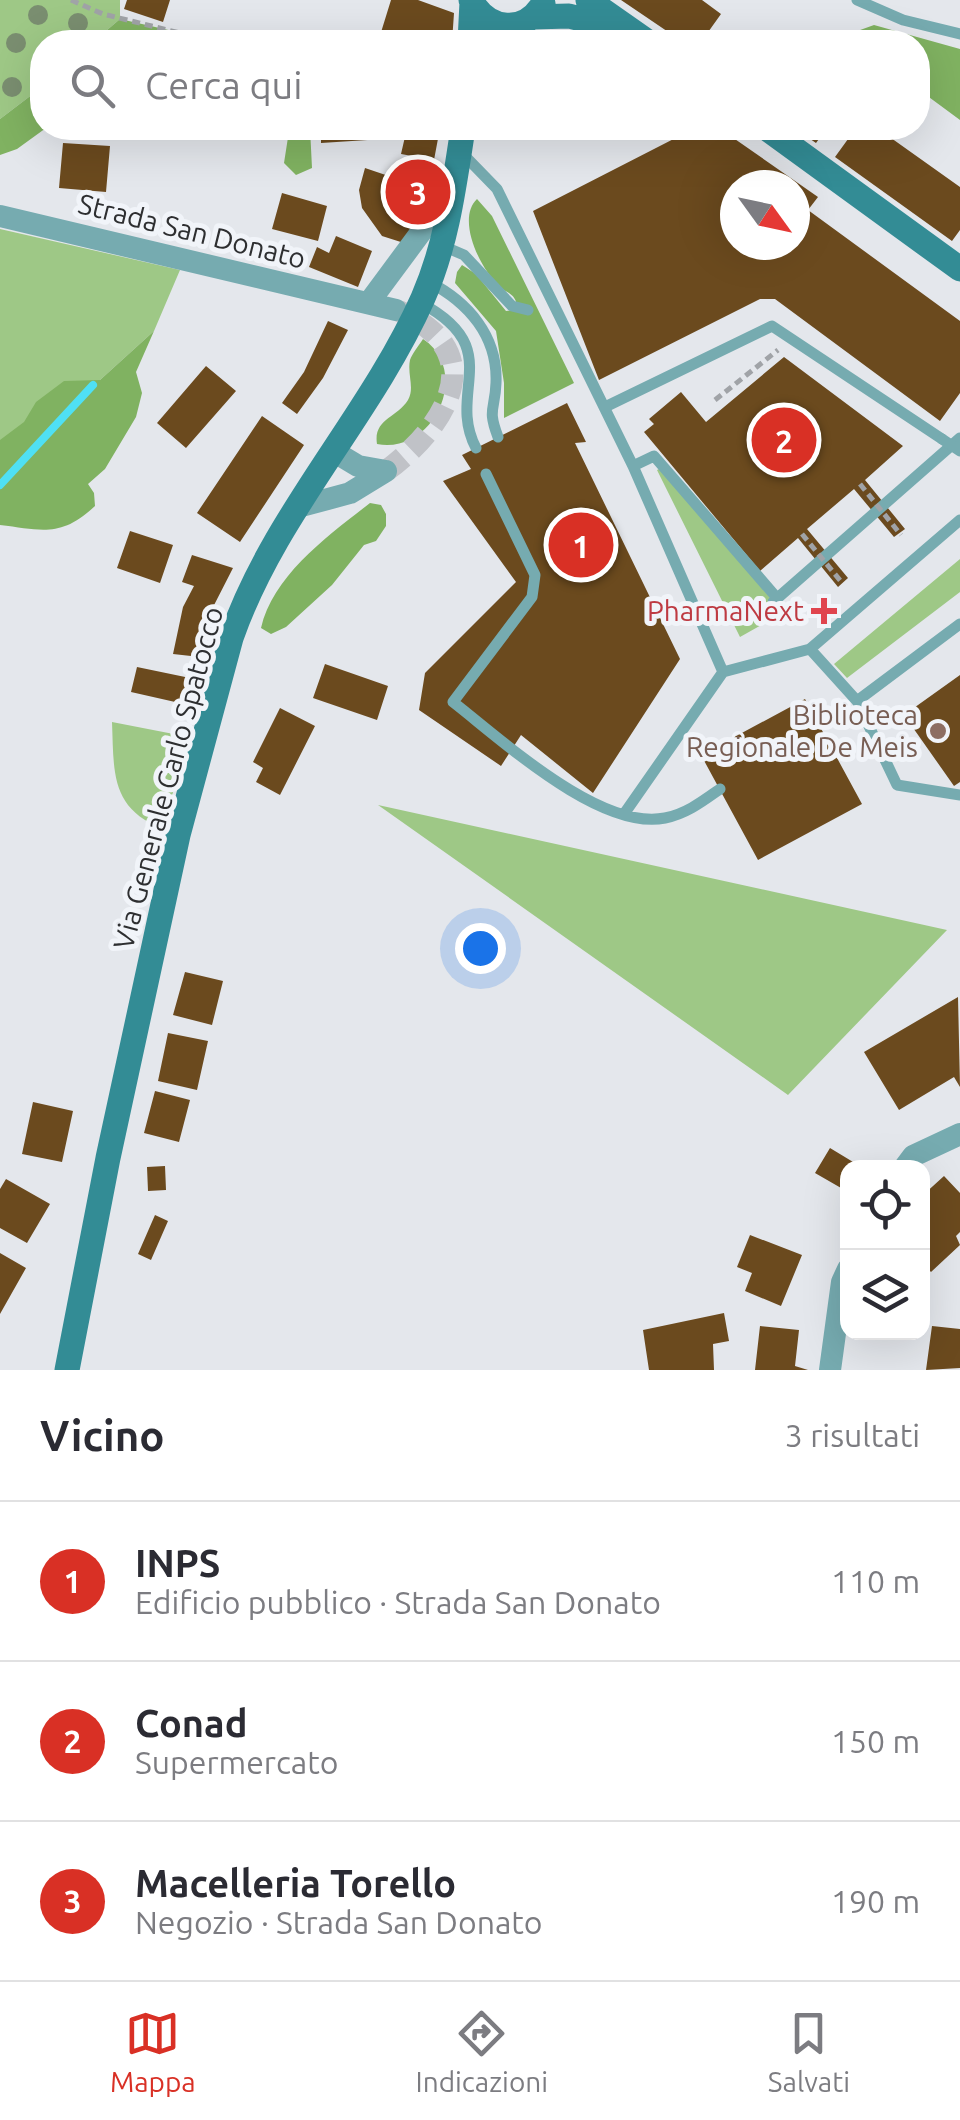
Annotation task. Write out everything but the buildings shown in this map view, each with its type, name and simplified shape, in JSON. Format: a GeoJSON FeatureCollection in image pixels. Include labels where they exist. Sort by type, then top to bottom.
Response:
{"type":"FeatureCollection","features":[{"type":"Feature","properties":{"kind":"main road"},"geometry":{"type":"LineString","coordinates":[[588,0],[630,30]]}},
{"type":"Feature","properties":{"kind":"main road"},"geometry":{"type":"LineString","coordinates":[[472,1],[488,20],[521,22],[569,16],[616,30]]}},
{"type":"Feature","properties":{"kind":"main road"},"geometry":{"type":"LineString","coordinates":[[471,30],[472,1]]}},
{"type":"Feature","properties":{"kind":"main road","name":"Via Generale Carlo Spatocco"},"geometry":{"type":"LineString","coordinates":[[66,1370],[176,845],[230,638],[254,582],[333,451],[442,245],[461,140]]}},
{"type":"Feature","properties":{"kind":"main road"},"geometry":{"type":"LineString","coordinates":[[782,140],[960,270]]}},
{"type":"Feature","properties":{"kind":"street","name":"Strada San Donato"},"geometry":{"type":"LineString","coordinates":[[0,216],[334,297],[370,302],[415,298]]}},
{"type":"Feature","properties":{"kind":"street"},"geometry":{"type":"LineString","coordinates":[[370,302],[430,220],[449,217]]}},
{"type":"Feature","properties":{"kind":"street"},"geometry":{"type":"LineString","coordinates":[[298,506],[350,493],[386,471],[358,466],[333,451]]}},
{"type":"Feature","properties":{"kind":"street"},"geometry":{"type":"LineString","coordinates":[[910,1160],[960,1134]]}},
{"type":"Feature","properties":{"kind":"street"},"geometry":{"type":"LineString","coordinates":[[830,1370],[840,1297]]}},
{"type":"Feature","properties":{"kind":"lane"},"geometry":{"type":"LineString","coordinates":[[857,0],[903,20],[960,34]]}},
{"type":"Feature","properties":{"kind":"lane"},"geometry":{"type":"LineString","coordinates":[[462,140],[497,189],[605,407],[723,672]]}},
{"type":"Feature","properties":{"kind":"lane"},"geometry":{"type":"LineString","coordinates":[[442,245],[464,255],[512,306],[528,310]]}},
{"type":"Feature","properties":{"kind":"lane"},"geometry":{"type":"LineString","coordinates":[[415,298],[459,300],[481,326],[496,375],[490,416],[498,438]]}},
{"type":"Feature","properties":{"kind":"lane"},"geometry":{"type":"LineString","coordinates":[[415,298],[450,322],[468,350],[471,373],[466,422],[476,448]]}},
{"type":"Feature","properties":{"kind":"lane"},"geometry":{"type":"LineString","coordinates":[[605,407],[772,326],[960,451]]}},
{"type":"Feature","properties":{"kind":"lane"},"geometry":{"type":"LineString","coordinates":[[633,466],[654,456],[775,600],[960,438]]}},
{"type":"Feature","properties":{"kind":"lane"},"geometry":{"type":"LineString","coordinates":[[486,474],[535,575],[532,597],[453,702],[565,787],[605,810],[663,819],[699,804],[720,789]]}},
{"type":"Feature","properties":{"kind":"lane"},"geometry":{"type":"LineString","coordinates":[[624,814],[723,672],[810,650],[960,520]]}},
{"type":"Feature","properties":{"kind":"lane"},"geometry":{"type":"LineString","coordinates":[[857,701],[960,624]]}},
{"type":"Feature","properties":{"kind":"lane"},"geometry":{"type":"LineString","coordinates":[[810,650],[857,701],[897,786],[960,795]]}},
{"type":"Feature","properties":{"kind":"path"},"geometry":{"type":"LineString","coordinates":[[71,0],[103,14],[168,30]]}},
{"type":"Feature","properties":{"kind":"path"},"geometry":{"type":"LineString","coordinates":[[715,400],[792,339]]}},
{"type":"Feature","properties":{"kind":"path"},"geometry":{"type":"LineString","coordinates":[[860,484],[901,535]]}},
{"type":"Feature","properties":{"kind":"path"},"geometry":{"type":"LineString","coordinates":[[802,534],[843,584]]}},
{"type":"Feature","properties":{"kind":"green space"},"geometry":{"type":"Polygon","coordinates":[[[0,0],[120,0],[120,19],[107,30],[30,30],[30,96],[0,119],[0,0]]]}},
{"type":"Feature","properties":{"kind":"green space"},"geometry":{"type":"Polygon","coordinates":[[[120,19],[168,30],[107,30],[120,19]]]}},
{"type":"Feature","properties":{"kind":"green space"},"geometry":{"type":"Polygon","coordinates":[[[874,25],[892,30],[860,30],[874,25]]]}},
{"type":"Feature","properties":{"kind":"green space"},"geometry":{"type":"Polygon","coordinates":[[[930,41],[960,49],[960,120],[930,98],[930,41]]]}},
{"type":"Feature","properties":{"kind":"green space"},"geometry":{"type":"Polygon","coordinates":[[[30,96],[30,140],[0,155],[0,119],[30,96]]]}},
{"type":"Feature","properties":{"kind":"green space"},"geometry":{"type":"Polygon","coordinates":[[[288,140],[311,140],[312,168],[296,175],[284,163],[288,140]]]}},
{"type":"Feature","properties":{"kind":"green space"},"geometry":{"type":"Polygon","coordinates":[[[477,199],[492,216],[574,383],[504,418],[504,383],[496,331],[455,283],[462,265],[476,274],[506,311],[514,310],[517,304],[492,279],[473,244],[469,219],[477,199]]]}},
{"type":"Feature","properties":{"kind":"green space"},"geometry":{"type":"Polygon","coordinates":[[[0,229],[180,270],[154,331],[100,380],[0,491],[0,229]]]}},
{"type":"Feature","properties":{"kind":"green space"},"geometry":{"type":"Polygon","coordinates":[[[154,331],[136,372],[142,393],[136,417],[105,469],[88,484],[95,506],[61,527],[40,530],[0,525],[0,440],[24,422],[36,402],[64,381],[100,380],[154,331]]]}},
{"type":"Feature","properties":{"kind":"green space"},"geometry":{"type":"Polygon","coordinates":[[[423,339],[437,353],[444,370],[440,408],[415,437],[397,444],[377,444],[382,424],[408,400],[410,360],[423,339]]]}},
{"type":"Feature","properties":{"kind":"green space"},"geometry":{"type":"Polygon","coordinates":[[[661,468],[783,613],[740,637],[657,470],[661,468]]]}},
{"type":"Feature","properties":{"kind":"green space"},"geometry":{"type":"Polygon","coordinates":[[[370,503],[381,505],[386,514],[386,526],[376,541],[364,545],[332,585],[286,627],[271,634],[261,628],[267,609],[290,574],[370,503]]]}},
{"type":"Feature","properties":{"kind":"green space"},"geometry":{"type":"Polygon","coordinates":[[[960,559],[960,592],[847,678],[834,664],[960,559]]]}},
{"type":"Feature","properties":{"kind":"green space"},"geometry":{"type":"Polygon","coordinates":[[[112,722],[189,737],[163,829],[133,810],[124,799],[115,772],[112,722]]]}},
{"type":"Feature","properties":{"kind":"green space"},"geometry":{"type":"Polygon","coordinates":[[[378,805],[947,930],[788,1095],[378,805]]]}},
{"type":"Feature","properties":{"kind":"waterway"},"geometry":{"type":"LineString","coordinates":[[0,485],[93,385]]}},
{"type":"Feature","properties":{"kind":"tunnel"},"geometry":{"type":"LineString","coordinates":[[386,471],[427,433],[441,412],[450,390],[452,368],[445,347],[428,328],[399,311]]}},
{"type":"Feature","properties":{"kind":"place","name":"Macelleria Torello"},"geometry":{"type":"Point","coordinates":[418,192]}},
{"type":"Feature","properties":{"kind":"place","name":"Conad"},"geometry":{"type":"Point","coordinates":[784,440]}},
{"type":"Feature","properties":{"kind":"place","name":"INPS"},"geometry":{"type":"Point","coordinates":[581,545]}},
{"type":"Feature","properties":{"kind":"place","name":"PharmaNext"},"geometry":{"type":"Point","coordinates":[824,611]}},
{"type":"Feature","properties":{"kind":"place","name":"Biblioteca Regionale De Meis"},"geometry":{"type":"Point","coordinates":[938,731]}}]}
